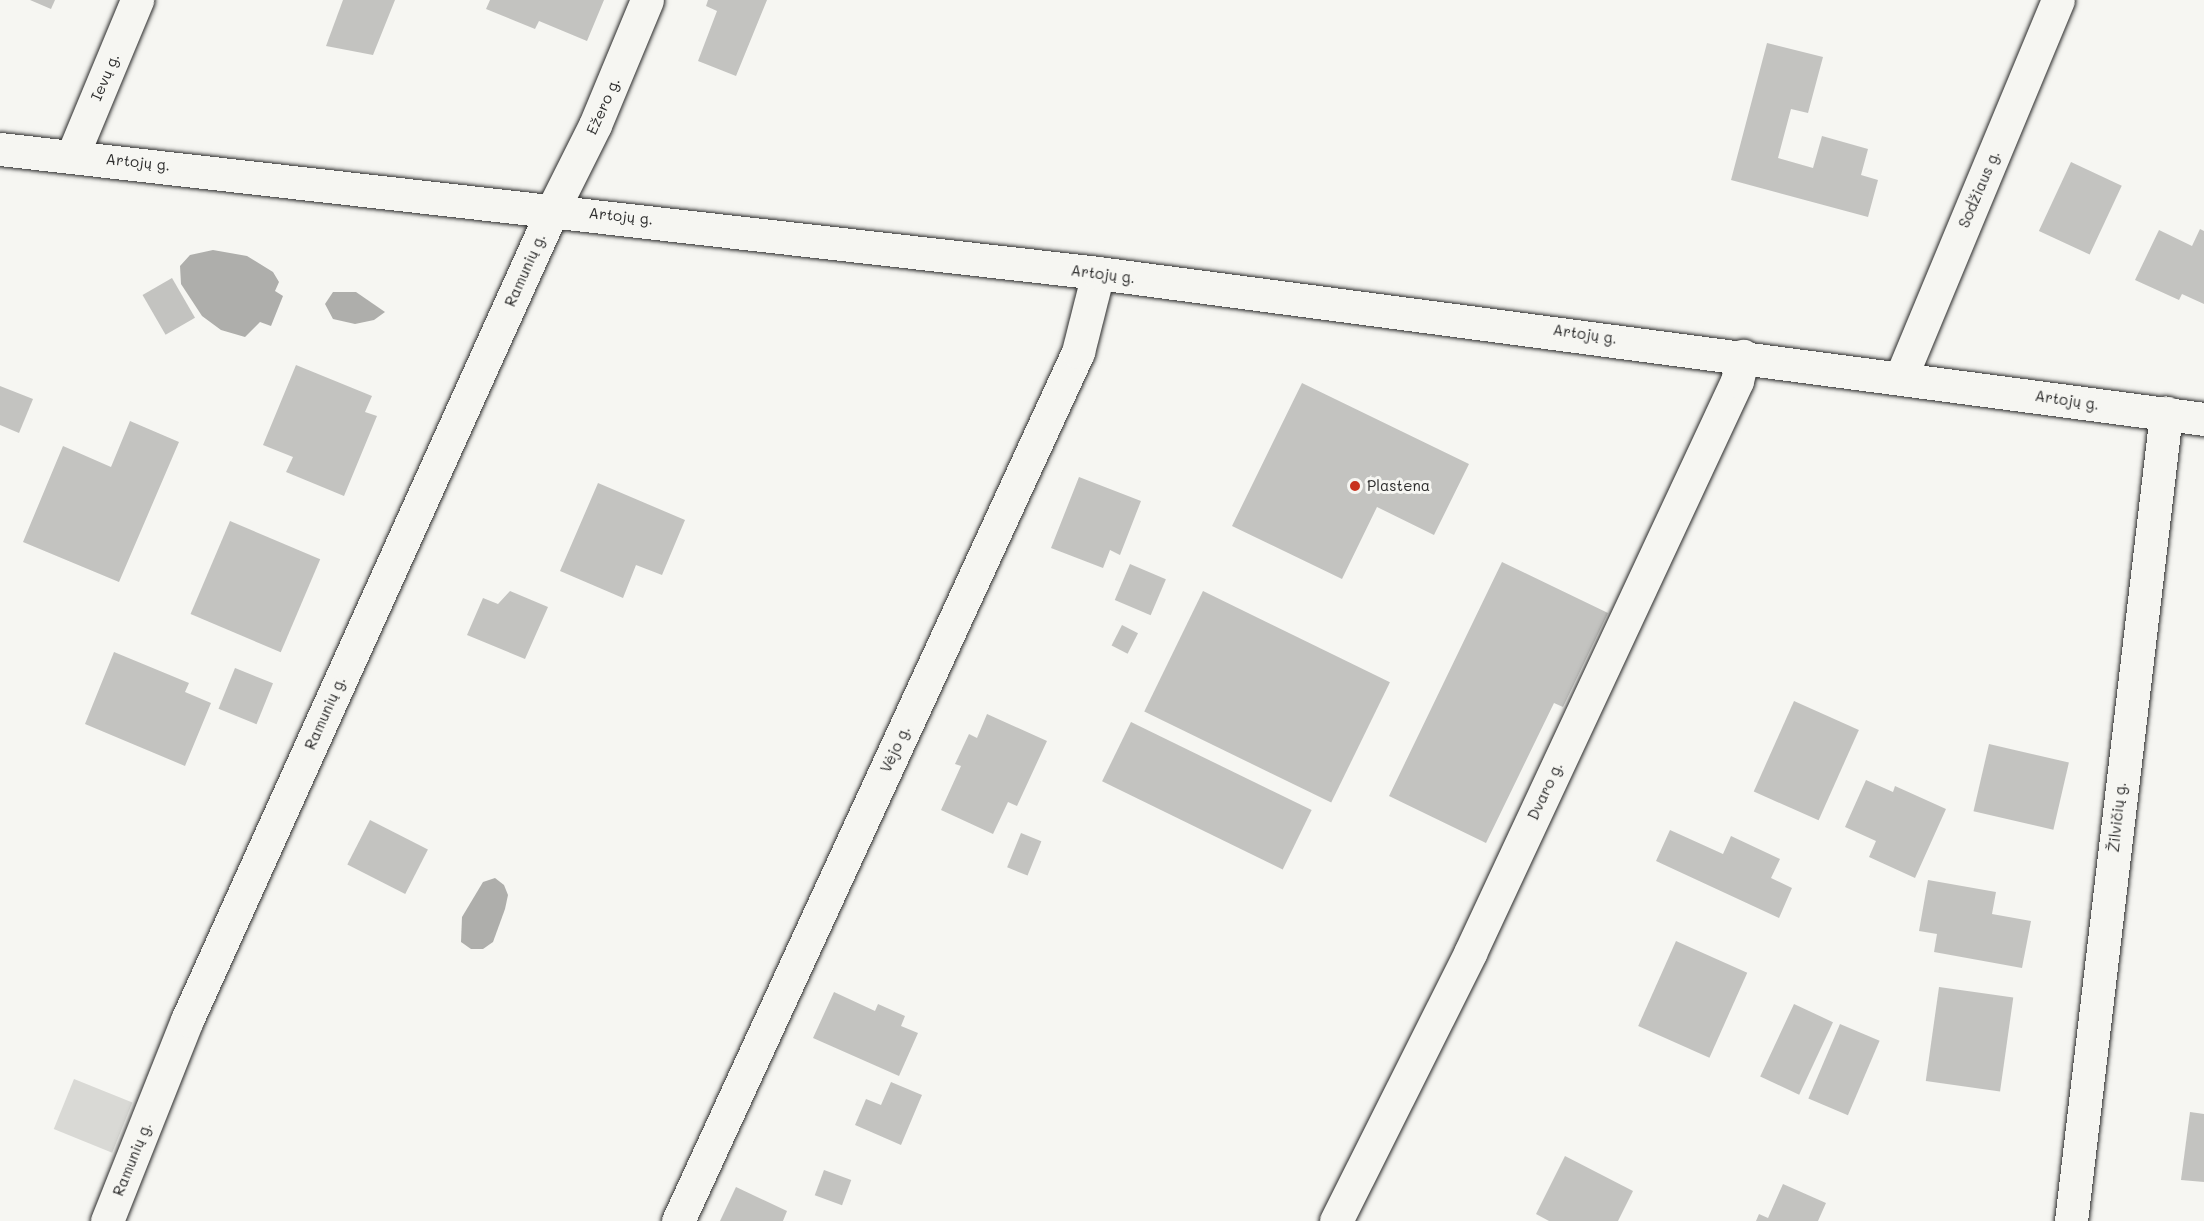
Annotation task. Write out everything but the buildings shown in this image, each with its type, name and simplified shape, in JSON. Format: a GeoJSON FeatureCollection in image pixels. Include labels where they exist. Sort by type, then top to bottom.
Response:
{"type":"FeatureCollection","features":[{"type":"Feature","properties":{"kind":"street","name":"Ievų g."},"geometry":{"type":"LineString","coordinates":[[73,154],[137,0]]}},
{"type":"Feature","properties":{"kind":"street","name":"Ežero g."},"geometry":{"type":"LineString","coordinates":[[553,209],[595,126],[647,0]]}},
{"type":"Feature","properties":{"kind":"street","name":"Sodžiaus g."},"geometry":{"type":"LineString","coordinates":[[1901,377],[2058,0]]}},
{"type":"Feature","properties":{"kind":"street","name":"Artojų g."},"geometry":{"type":"LineString","coordinates":[[0,149],[73,154],[1098,273],[1743,356],[2204,419]]}},
{"type":"Feature","properties":{"kind":"street","name":"Ramunių g."},"geometry":{"type":"LineString","coordinates":[[107,1221],[187,1020],[553,209]]}},
{"type":"Feature","properties":{"kind":"street","name":"Vėjo g."},"geometry":{"type":"LineString","coordinates":[[678,1221],[1078,352],[1098,273]]}},
{"type":"Feature","properties":{"kind":"street","name":"Dvaro g."},"geometry":{"type":"LineString","coordinates":[[1336,1221],[1470,953],[1737,381],[1743,356]]}},
{"type":"Feature","properties":{"kind":"street","name":"Žilvičių g."},"geometry":{"type":"LineString","coordinates":[[2071,1221],[2166,413]]}},
{"type":"Feature","properties":{"kind":"shaded area"},"geometry":{"type":"Polygon","coordinates":[[[213,250],[247,256],[273,272],[279,282],[275,291],[283,296],[271,326],[260,322],[245,337],[221,330],[202,316],[181,284],[180,266],[190,255],[213,250]]]}},
{"type":"Feature","properties":{"kind":"shaded area"},"geometry":{"type":"Polygon","coordinates":[[[333,292],[356,292],[385,312],[374,320],[355,324],[333,319],[325,304],[333,292]]]}},
{"type":"Feature","properties":{"kind":"shaded area"},"geometry":{"type":"Polygon","coordinates":[[[495,878],[504,885],[508,895],[505,909],[493,942],[483,949],[471,949],[461,942],[462,917],[483,882],[495,878]]]}},
{"type":"Feature","properties":{"kind":"shaded area"},"geometry":{"type":"Polygon","coordinates":[[[74,1079],[132,1103],[112,1153],[54,1129],[74,1079]]]}},
{"type":"Feature","properties":{"kind":"place","name":"Plastena"},"geometry":{"type":"Point","coordinates":[1355,486]}}]}
